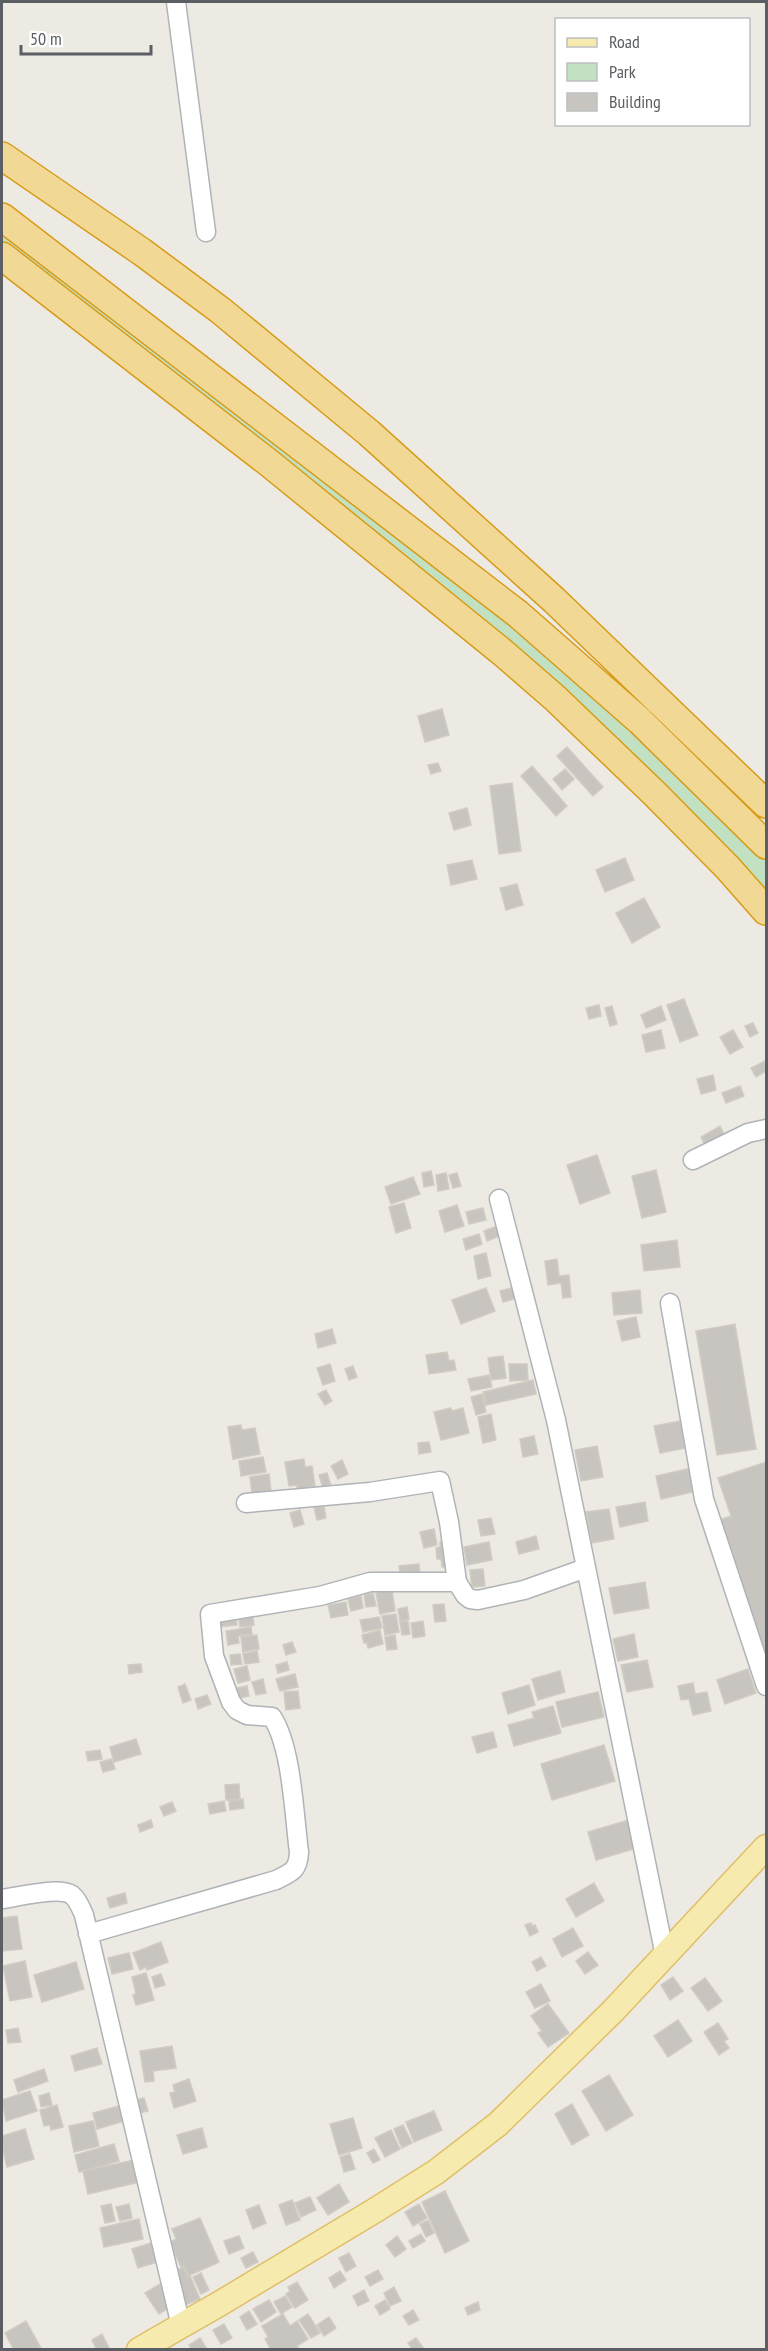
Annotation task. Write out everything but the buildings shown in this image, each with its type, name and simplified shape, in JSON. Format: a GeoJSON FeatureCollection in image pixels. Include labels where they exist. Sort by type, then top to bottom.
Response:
{"type":"FeatureCollection","features":[{"type":"Feature","properties":{"kind":"highway"},"geometry":{"type":"LineString","coordinates":[[2,156],[151,259],[228,317],[353,419],[554,600],[766,804]]}},
{"type":"Feature","properties":{"kind":"highway"},"geometry":{"type":"LineString","coordinates":[[2,217],[518,614],[640,721],[699,776],[766,845]]}},
{"type":"Feature","properties":{"kind":"highway"},"geometry":{"type":"LineString","coordinates":[[2,256],[269,463],[502,652],[555,698],[656,794],[766,911]]}},
{"type":"Feature","properties":{"kind":"main road"},"geometry":{"type":"LineString","coordinates":[[139,2349],[418,2183],[498,2124],[613,2011],[766,1847]]}},
{"type":"Feature","properties":{"kind":"street"},"geometry":{"type":"LineString","coordinates":[[176,2],[206,232]]}},
{"type":"Feature","properties":{"kind":"street"},"geometry":{"type":"LineString","coordinates":[[693,1160],[748,1133],[766,1129]]}},
{"type":"Feature","properties":{"kind":"street"},"geometry":{"type":"LineString","coordinates":[[499,1199],[556,1420],[665,1956]]}},
{"type":"Feature","properties":{"kind":"street"},"geometry":{"type":"LineString","coordinates":[[670,1303],[704,1499],[766,1686]]}},
{"type":"Feature","properties":{"kind":"street"},"geometry":{"type":"LineString","coordinates":[[246,1503],[370,1492],[440,1481],[449,1522],[457,1582],[470,1599],[478,1600],[524,1590],[586,1568]]}},
{"type":"Feature","properties":{"kind":"street"},"geometry":{"type":"LineString","coordinates":[[88,1934],[276,1880],[291,1873],[298,1864],[299,1852],[289,1777],[280,1729],[272,1717],[247,1714],[237,1710],[231,1702],[214,1656],[210,1614],[320,1596],[370,1582],[457,1582]]}},
{"type":"Feature","properties":{"kind":"street"},"geometry":{"type":"LineString","coordinates":[[2,1899],[61,1891],[72,1895],[84,1915],[181,2326]]}},
{"type":"Feature","properties":{"kind":"green space"},"geometry":{"type":"Polygon","coordinates":[[[2,226],[500,610],[670,762],[766,858],[766,895],[656,778],[493,627],[2,245],[2,226]]]}}]}
